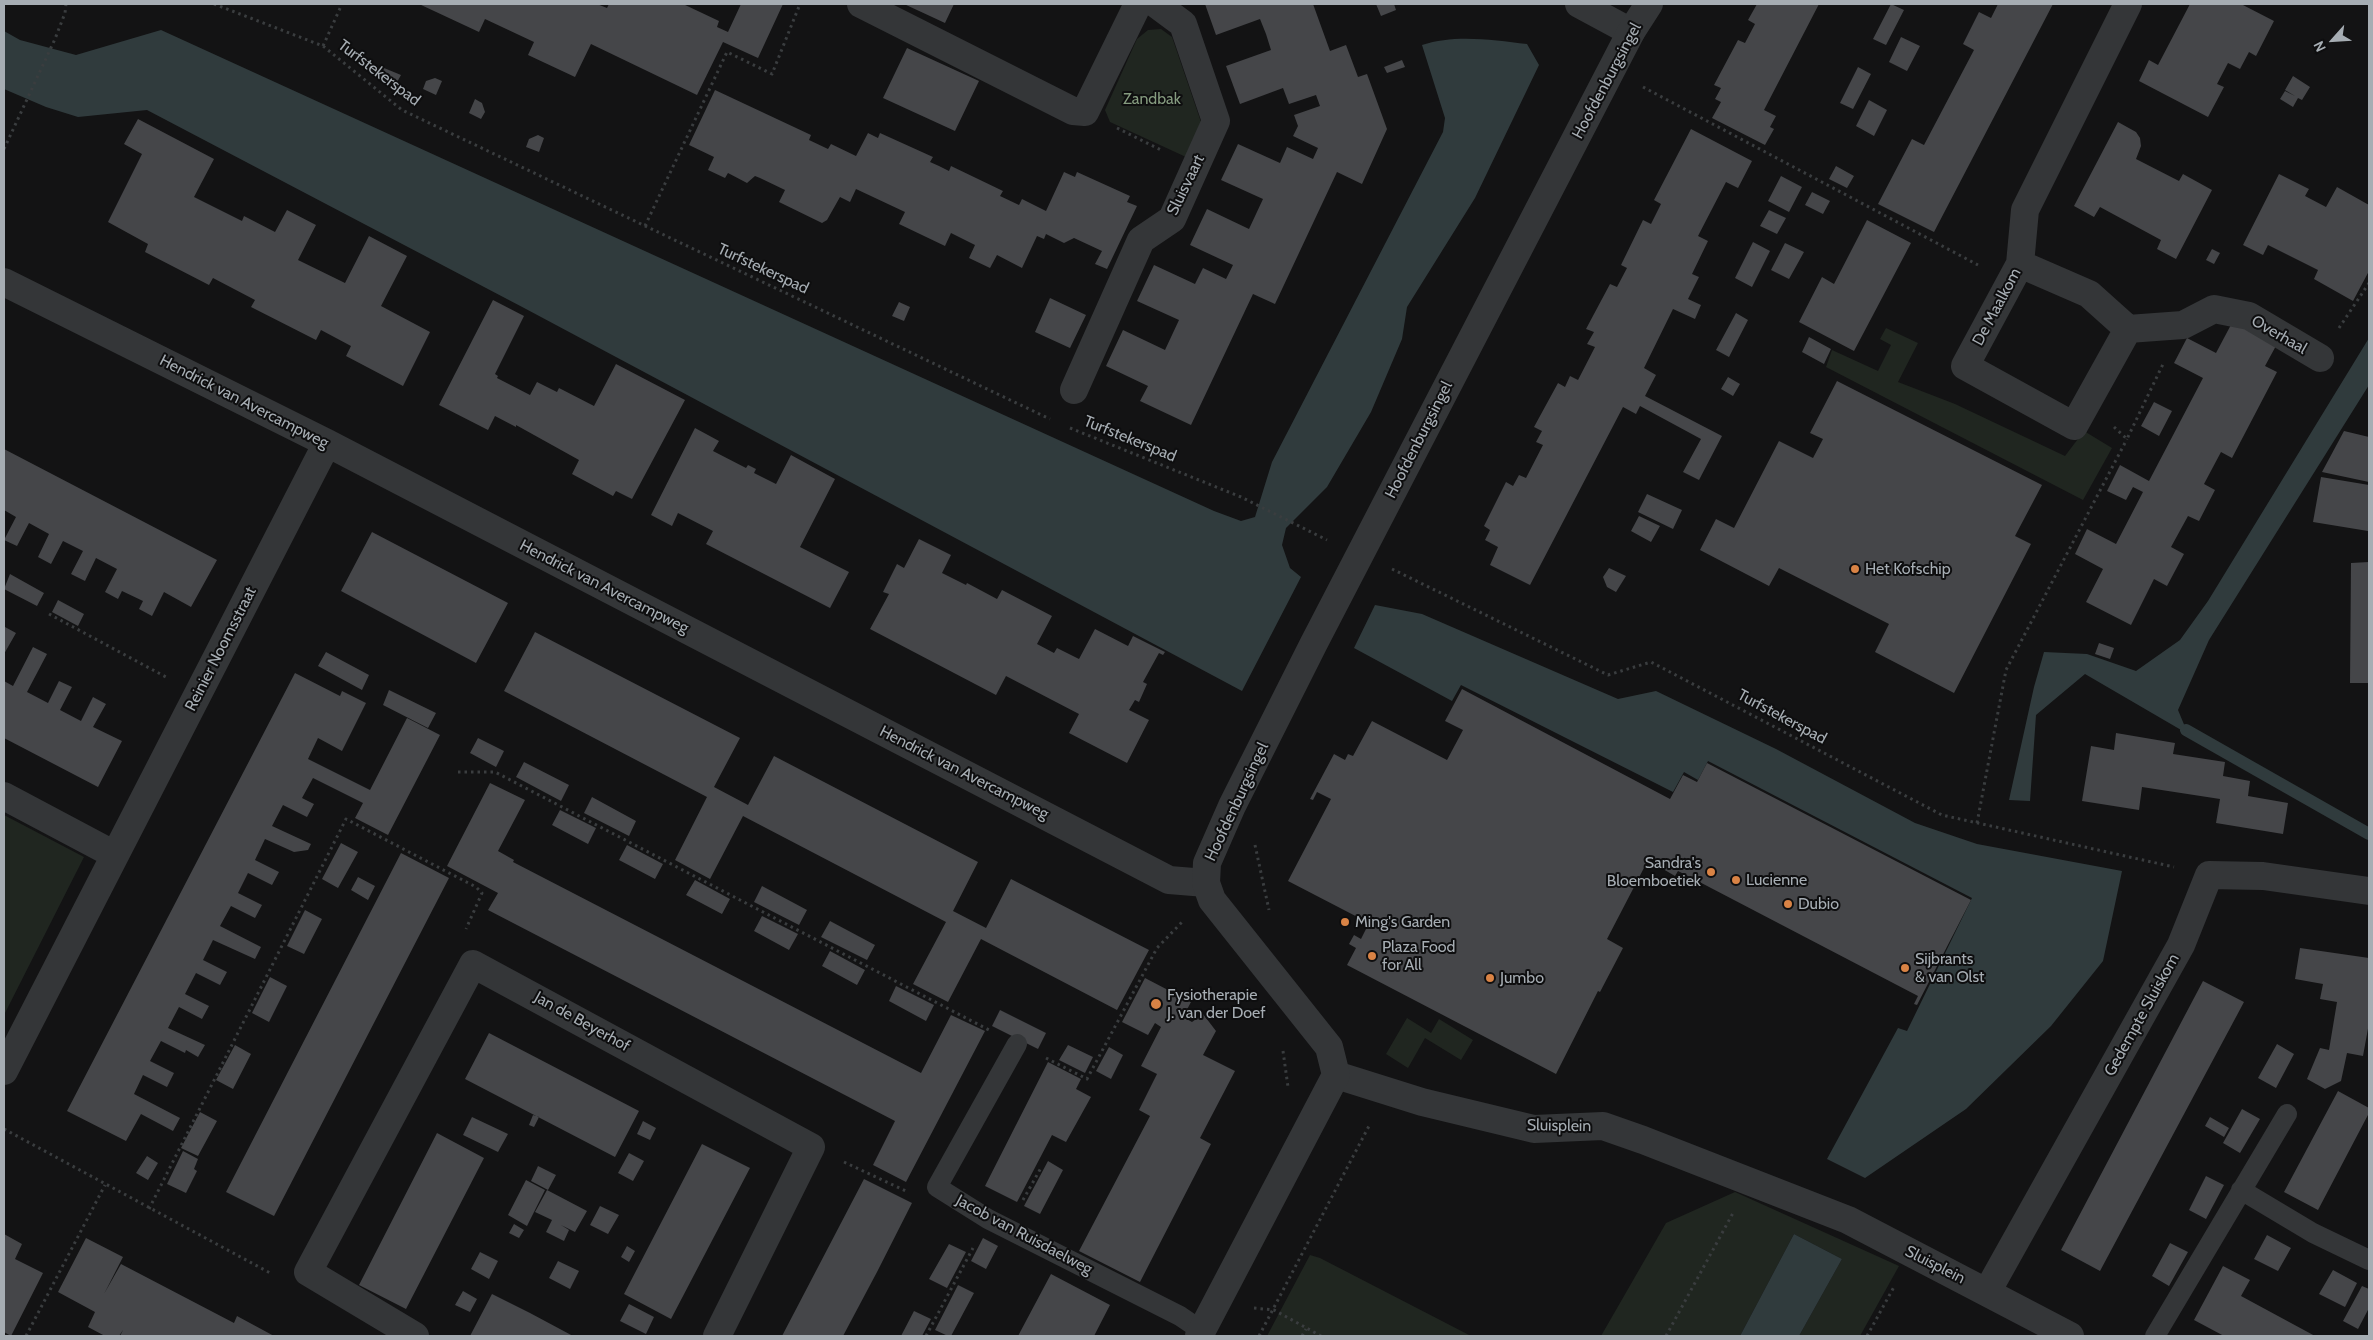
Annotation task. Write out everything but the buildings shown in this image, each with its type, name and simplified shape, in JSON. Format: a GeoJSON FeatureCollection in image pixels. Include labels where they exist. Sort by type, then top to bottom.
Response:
{"type":"FeatureCollection","features":[{"type":"Feature","properties":{"kind":"street"},"geometry":{"type":"LineString","coordinates":[[861,4],[1073,112],[1085,112],[1138,4]]}},
{"type":"Feature","properties":{"kind":"street","name":"Sluisvaart"},"geometry":{"type":"LineString","coordinates":[[1074,390],[1141,240],[1172,219],[1216,121],[1183,24],[1156,4]]}},
{"type":"Feature","properties":{"kind":"street"},"geometry":{"type":"LineString","coordinates":[[1579,4],[1632,32]]}},
{"type":"Feature","properties":{"kind":"street","name":"Hoofdenburgsingel"},"geometry":{"type":"LineString","coordinates":[[1206,883],[1207,863],[1232,806],[1632,32],[1649,4]]}},
{"type":"Feature","properties":{"kind":"street","name":"De Maalkom"},"geometry":{"type":"LineString","coordinates":[[2128,4],[2025,210],[2016,274],[1965,366],[2074,426],[2128,329]]}},
{"type":"Feature","properties":{"kind":"street"},"geometry":{"type":"LineString","coordinates":[[2016,274],[2089,294],[2128,329]]}},
{"type":"Feature","properties":{"kind":"street","name":"Hendrick van Avercampweg"},"geometry":{"type":"LineString","coordinates":[[4,282],[327,444],[1170,880],[1206,883]]}},
{"type":"Feature","properties":{"kind":"street","name":"Overhaal"},"geometry":{"type":"LineString","coordinates":[[2128,329],[2183,325],[2214,309],[2249,316],[2320,358]]}},
{"type":"Feature","properties":{"kind":"street","name":"Reinier Noomsstraat"},"geometry":{"type":"LineString","coordinates":[[4,1071],[327,444]]}},
{"type":"Feature","properties":{"kind":"street"},"geometry":{"type":"LineString","coordinates":[[4,796],[115,855]]}},
{"type":"Feature","properties":{"kind":"street"},"geometry":{"type":"LineString","coordinates":[[2209,875],[2262,876],[2369,891]]}},
{"type":"Feature","properties":{"kind":"street","name":"Gedempte Sluiskom"},"geometry":{"type":"LineString","coordinates":[[1987,1292],[2181,945],[2209,875]]}},
{"type":"Feature","properties":{"kind":"street"},"geometry":{"type":"LineString","coordinates":[[1206,883],[1212,900],[1329,1047],[1336,1075]]}},
{"type":"Feature","properties":{"kind":"street"},"geometry":{"type":"LineString","coordinates":[[415,1336],[308,1272],[473,964]]}},
{"type":"Feature","properties":{"kind":"street","name":"Jan de Beyerhof"},"geometry":{"type":"LineString","coordinates":[[473,964],[811,1147]]}},
{"type":"Feature","properties":{"kind":"street","name":"Sluisplein"},"geometry":{"type":"LineString","coordinates":[[1336,1075],[1422,1102],[1534,1129],[1604,1126],[1848,1220],[2070,1336]]}},
{"type":"Feature","properties":{"kind":"street","name":"Jacob van Ruisdaelweg"},"geometry":{"type":"LineString","coordinates":[[1200,1334],[1336,1075]]}},
{"type":"Feature","properties":{"kind":"street"},"geometry":{"type":"LineString","coordinates":[[718,1336],[811,1147]]}},
{"type":"Feature","properties":{"kind":"lane","name":"Jacob van Ruisdaelweg"},"geometry":{"type":"LineString","coordinates":[[1017,1044],[937,1187],[988,1219],[1180,1316],[1200,1334]]}},
{"type":"Feature","properties":{"kind":"lane"},"geometry":{"type":"LineString","coordinates":[[2154,1336],[2287,1114]]}},
{"type":"Feature","properties":{"kind":"lane"},"geometry":{"type":"LineString","coordinates":[[2241,1190],[2313,1233],[2369,1260]]}},
{"type":"Feature","properties":{"kind":"path"},"geometry":{"type":"LineString","coordinates":[[4,149],[55,39],[65,13],[66,4]]}},
{"type":"Feature","properties":{"kind":"path","name":"Turfstekerspad"},"geometry":{"type":"LineString","coordinates":[[214,4],[323,46],[402,110],[1059,424]]}},
{"type":"Feature","properties":{"kind":"path"},"geometry":{"type":"LineString","coordinates":[[323,46],[342,4]]}},
{"type":"Feature","properties":{"kind":"path"},"geometry":{"type":"LineString","coordinates":[[645,226],[727,52],[772,74],[800,4]]}},
{"type":"Feature","properties":{"kind":"path"},"geometry":{"type":"LineString","coordinates":[[1612,71],[2016,274]]}},
{"type":"Feature","properties":{"kind":"path"},"geometry":{"type":"LineString","coordinates":[[1085,112],[1195,167]]}},
{"type":"Feature","properties":{"kind":"path"},"geometry":{"type":"LineString","coordinates":[[2320,358],[2369,283]]}},
{"type":"Feature","properties":{"kind":"path"},"geometry":{"type":"LineString","coordinates":[[1977,823],[2006,670],[2127,440],[2183,325]]}},
{"type":"Feature","properties":{"kind":"path"},"geometry":{"type":"LineString","coordinates":[[2087,403],[2127,440]]}},
{"type":"Feature","properties":{"kind":"path","name":"Turfstekerspad"},"geometry":{"type":"LineString","coordinates":[[1068,427],[1241,497],[1315,534]]}},
{"type":"Feature","properties":{"kind":"path","name":"Turfstekerspad"},"geometry":{"type":"LineString","coordinates":[[1361,554],[1608,675],[1651,662],[1942,815],[2209,875]]}},
{"type":"Feature","properties":{"kind":"path"},"geometry":{"type":"LineString","coordinates":[[50,614],[198,694]]}},
{"type":"Feature","properties":{"kind":"path"},"geometry":{"type":"LineString","coordinates":[[458,772],[495,772],[1017,1044],[1088,1079],[1157,948],[1186,919]]}},
{"type":"Feature","properties":{"kind":"path"},"geometry":{"type":"LineString","coordinates":[[149,1209],[346,819],[476,887],[482,893],[460,943],[473,964]]}},
{"type":"Feature","properties":{"kind":"path"},"geometry":{"type":"LineString","coordinates":[[4,1129],[149,1209],[290,1283],[308,1272]]}},
{"type":"Feature","properties":{"kind":"path"},"geometry":{"type":"LineString","coordinates":[[811,1147],[914,1195],[937,1187]]}},
{"type":"Feature","properties":{"kind":"path"},"geometry":{"type":"LineString","coordinates":[[1007,1229],[1042,1166]]}},
{"type":"Feature","properties":{"kind":"path"},"geometry":{"type":"LineString","coordinates":[[1666,1336],[1750,1182]]}},
{"type":"Feature","properties":{"kind":"path"},"geometry":{"type":"LineString","coordinates":[[26,1336],[105,1185]]}},
{"type":"Feature","properties":{"kind":"path"},"geometry":{"type":"LineString","coordinates":[[926,1336],[988,1219]]}},
{"type":"Feature","properties":{"kind":"path"},"geometry":{"type":"LineString","coordinates":[[1867,1336],[1912,1254]]}},
{"type":"Feature","properties":{"kind":"path"},"geometry":{"type":"LineString","coordinates":[[1249,1311],[1254,1308],[1274,1310],[1321,1336]]}},
{"type":"Feature","properties":{"kind":"path"},"geometry":{"type":"LineString","coordinates":[[1302,1336],[1306,1329]]}},
{"type":"Feature","properties":{"kind":"green space","name":"Zandbak"},"geometry":{"type":"Polygon","coordinates":[[[1161,29],[1172,37],[1201,122],[1186,157],[1110,122],[1105,110],[1137,39],[1148,30],[1161,29]]]}},
{"type":"Feature","properties":{"kind":"green space"},"geometry":{"type":"Polygon","coordinates":[[[1886,328],[1918,343],[1898,382],[1955,404],[2065,456],[2084,431],[2112,448],[2083,500],[1826,367],[1832,350],[1878,371],[1891,345],[1880,339],[1886,328]]]}},
{"type":"Feature","properties":{"kind":"green space"},"geometry":{"type":"Polygon","coordinates":[[[4,815],[84,857],[4,1015],[4,815]]]}},
{"type":"Feature","properties":{"kind":"green space"},"geometry":{"type":"Polygon","coordinates":[[[1407,1018],[1431,1033],[1439,1019],[1473,1040],[1461,1060],[1425,1038],[1408,1068],[1386,1054],[1407,1018]]]}},
{"type":"Feature","properties":{"kind":"green space"},"geometry":{"type":"Polygon","coordinates":[[[1735,1192],[1899,1266],[1860,1336],[1799,1336],[1842,1259],[1794,1234],[1740,1336],[1601,1336],[1666,1223],[1735,1192]]]}},
{"type":"Feature","properties":{"kind":"green space"},"geometry":{"type":"Polygon","coordinates":[[[1310,1255],[1320,1258],[1471,1336],[1267,1336],[1310,1255]]]}},
{"type":"Feature","properties":{"kind":"shaded area"},"geometry":{"type":"Polygon","coordinates":[[[161,30],[1214,511],[1241,521],[1255,517],[1272,462],[1443,132],[1445,118],[1422,45],[1461,39],[1527,44],[1539,65],[1475,198],[1407,307],[1402,339],[1371,412],[1327,487],[1286,528],[1282,545],[1290,568],[1301,577],[1242,691],[526,309],[147,110],[78,117],[46,107],[4,89],[4,31],[20,40],[76,55],[161,30]]]}},
{"type":"Feature","properties":{"kind":"shaded area"},"geometry":{"type":"Polygon","coordinates":[[[2369,338],[2369,385],[2209,640],[2178,710],[2188,734],[2085,674],[2036,715],[2030,801],[2009,800],[2034,687],[2044,652],[2087,654],[2136,671],[2180,640],[2208,601],[2369,338]]]}},
{"type":"Feature","properties":{"kind":"shaded area"},"geometry":{"type":"Polygon","coordinates":[[[1375,605],[1422,614],[1618,699],[1656,691],[1776,749],[1915,823],[1977,844],[2122,871],[2103,961],[2051,1026],[1966,1109],[1865,1178],[1827,1159],[1898,1028],[1907,1031],[1972,898],[1708,761],[1698,780],[1684,772],[1673,792],[1461,685],[1452,701],[1354,648],[1375,605]]]}},
{"type":"Feature","properties":{"kind":"shaded area"},"geometry":{"type":"Polygon","coordinates":[[[1794,1234],[1842,1259],[1799,1336],[1740,1336],[1794,1234]]]}},
{"type":"Feature","properties":{"kind":"waterway"},"geometry":{"type":"LineString","coordinates":[[2186,730],[2369,834]]}},
{"type":"Feature","properties":{"kind":"place","name":"Het Kofschip"},"geometry":{"type":"Point","coordinates":[1855,569]}},
{"type":"Feature","properties":{"kind":"place","name":"Sandra's Bloemboetiek"},"geometry":{"type":"Point","coordinates":[1711,872]}},
{"type":"Feature","properties":{"kind":"place","name":"Lucienne"},"geometry":{"type":"Point","coordinates":[1736,880]}},
{"type":"Feature","properties":{"kind":"place","name":"Dubio"},"geometry":{"type":"Point","coordinates":[1788,904]}},
{"type":"Feature","properties":{"kind":"place","name":"Ming's Garden"},"geometry":{"type":"Point","coordinates":[1345,922]}},
{"type":"Feature","properties":{"kind":"place","name":"Plaza Food for All"},"geometry":{"type":"Point","coordinates":[1372,956]}},
{"type":"Feature","properties":{"kind":"place","name":"Sijbrants & van Olst"},"geometry":{"type":"Point","coordinates":[1905,968]}},
{"type":"Feature","properties":{"kind":"place","name":"Jumbo"},"geometry":{"type":"Point","coordinates":[1490,978]}},
{"type":"Feature","properties":{"kind":"place","name":"Fysiotherapie J. van der Doef"},"geometry":{"type":"Point","coordinates":[1156,1004]}}]}
